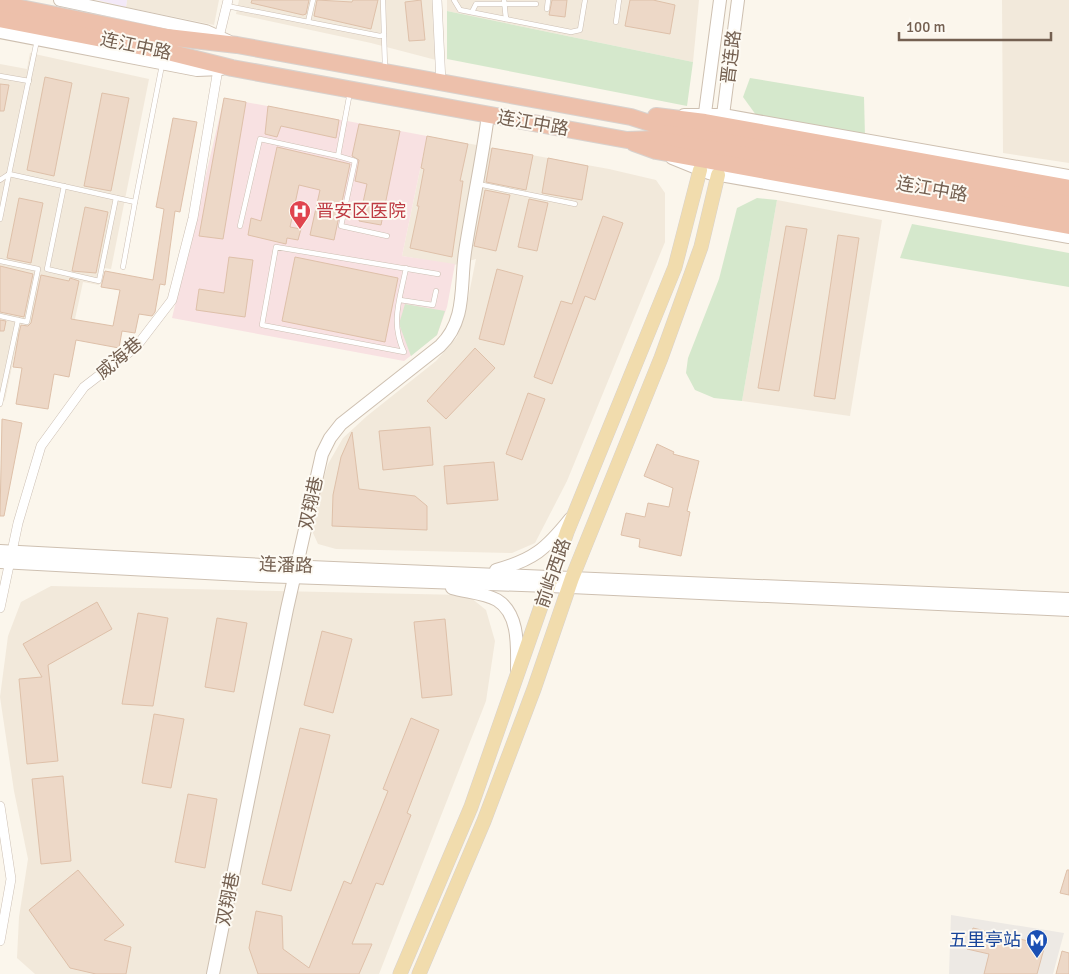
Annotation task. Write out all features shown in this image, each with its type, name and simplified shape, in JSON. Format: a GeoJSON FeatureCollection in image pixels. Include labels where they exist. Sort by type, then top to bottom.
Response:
{"type":"FeatureCollection","features":[{"type":"Feature","properties":{"kind":"highway","name":"连江中路"},"geometry":{"type":"LineString","coordinates":[[0,4],[225,69],[350,89],[627,140],[655,139],[721,145],[1069,200]]}},
{"type":"Feature","properties":{"kind":"highway","name":"连江中路"},"geometry":{"type":"LineString","coordinates":[[0,19],[164,50],[237,45],[631,117],[721,145],[1069,214]]}},
{"type":"Feature","properties":{"kind":"highway"},"geometry":{"type":"LineString","coordinates":[[631,117],[705,118],[1069,188]]}},
{"type":"Feature","properties":{"kind":"highway"},"geometry":{"type":"LineString","coordinates":[[627,140],[656,151],[1069,226]]}},
{"type":"Feature","properties":{"kind":"main road","name":"晋连路"},"geometry":{"type":"LineString","coordinates":[[705,118],[720,0]]}},
{"type":"Feature","properties":{"kind":"main road","name":"晋连路"},"geometry":{"type":"LineString","coordinates":[[723,115],[738,0]]}},
{"type":"Feature","properties":{"kind":"main road"},"geometry":{"type":"LineString","coordinates":[[67,1],[206,31],[237,45]]}},
{"type":"Feature","properties":{"kind":"main road"},"geometry":{"type":"LineString","coordinates":[[0,32],[38,39],[164,50]]}},
{"type":"Feature","properties":{"kind":"main road","name":"双翔巷"},"geometry":{"type":"LineString","coordinates":[[213,974],[295,572],[319,465],[330,438],[348,418],[440,346],[452,331],[464,285],[465,254],[488,115]]}},
{"type":"Feature","properties":{"kind":"main road"},"geometry":{"type":"LineString","coordinates":[[705,118],[723,115],[1069,176]]}},
{"type":"Feature","properties":{"kind":"main road"},"geometry":{"type":"LineString","coordinates":[[656,151],[700,170],[718,175],[1069,237]]}},
{"type":"Feature","properties":{"kind":"main road","name":"前屿西路"},"geometry":{"type":"LineString","coordinates":[[401,971],[471,807],[574,513],[675,268],[700,170]]}},
{"type":"Feature","properties":{"kind":"main road","name":"前屿西路"},"geometry":{"type":"LineString","coordinates":[[419,974],[506,764],[571,582],[664,349],[701,247],[718,175]]}},
{"type":"Feature","properties":{"kind":"main road"},"geometry":{"type":"LineString","coordinates":[[487,573],[515,565],[540,552],[574,513]]}},
{"type":"Feature","properties":{"kind":"main road","name":"连潘路"},"geometry":{"type":"LineString","coordinates":[[6,557],[295,572],[425,582],[571,582]]}},
{"type":"Feature","properties":{"kind":"main road","name":"连潘路"},"geometry":{"type":"LineString","coordinates":[[295,572],[487,573],[550,581]]}},
{"type":"Feature","properties":{"kind":"main road"},"geometry":{"type":"LineString","coordinates":[[425,582],[495,599],[507,608],[516,632],[517,677]]}},
{"type":"Feature","properties":{"kind":"main road"},"geometry":{"type":"LineString","coordinates":[[571,582],[1069,599]]}},
{"type":"Feature","properties":{"kind":"main road"},"geometry":{"type":"LineString","coordinates":[[571,582],[1069,610]]}},
{"type":"Feature","properties":{"kind":"street"},"geometry":{"type":"LineString","coordinates":[[437,0],[441,83]]}},
{"type":"Feature","properties":{"kind":"street"},"geometry":{"type":"LineString","coordinates":[[219,37],[227,3]]}},
{"type":"Feature","properties":{"kind":"street","name":"威海巷"},"geometry":{"type":"LineString","coordinates":[[0,608],[6,557],[41,446],[84,387],[136,347],[172,300],[193,218],[225,69]]}},
{"type":"Feature","properties":{"kind":"street"},"geometry":{"type":"LineString","coordinates":[[0,941],[11,879],[1,813]]}},
{"type":"Feature","properties":{"kind":"lane"},"geometry":{"type":"LineString","coordinates":[[308,22],[313,0]]}},
{"type":"Feature","properties":{"kind":"lane"},"geometry":{"type":"LineString","coordinates":[[383,0],[385,72]]}},
{"type":"Feature","properties":{"kind":"lane"},"geometry":{"type":"LineString","coordinates":[[454,0],[460,10],[571,32],[580,30],[585,0]]}},
{"type":"Feature","properties":{"kind":"lane"},"geometry":{"type":"LineString","coordinates":[[547,10],[548,0]]}},
{"type":"Feature","properties":{"kind":"lane"},"geometry":{"type":"LineString","coordinates":[[616,22],[619,0]]}},
{"type":"Feature","properties":{"kind":"lane"},"geometry":{"type":"LineString","coordinates":[[472,12],[476,4],[504,2],[536,4]]}},
{"type":"Feature","properties":{"kind":"lane"},"geometry":{"type":"LineString","coordinates":[[504,2],[506,19]]}},
{"type":"Feature","properties":{"kind":"lane"},"geometry":{"type":"LineString","coordinates":[[227,3],[308,22],[380,36],[384,35]]}},
{"type":"Feature","properties":{"kind":"lane"},"geometry":{"type":"LineString","coordinates":[[0,219],[38,39]]}},
{"type":"Feature","properties":{"kind":"lane"},"geometry":{"type":"LineString","coordinates":[[123,267],[164,50]]}},
{"type":"Feature","properties":{"kind":"lane"},"geometry":{"type":"LineString","coordinates":[[0,76],[29,81]]}},
{"type":"Feature","properties":{"kind":"lane"},"geometry":{"type":"LineString","coordinates":[[338,156],[350,89]]}},
{"type":"Feature","properties":{"kind":"lane"},"geometry":{"type":"LineString","coordinates":[[240,226],[260,139],[355,160],[341,226],[387,236]]}},
{"type":"Feature","properties":{"kind":"lane"},"geometry":{"type":"LineString","coordinates":[[0,180],[10,174],[135,202]]}},
{"type":"Feature","properties":{"kind":"lane"},"geometry":{"type":"LineString","coordinates":[[478,184],[575,204]]}},
{"type":"Feature","properties":{"kind":"lane"},"geometry":{"type":"LineString","coordinates":[[64,186],[48,269],[99,282],[116,198]]}},
{"type":"Feature","properties":{"kind":"lane"},"geometry":{"type":"LineString","coordinates":[[406,268],[396,324],[398,339],[404,352],[262,325],[276,247],[406,268],[438,274]]}},
{"type":"Feature","properties":{"kind":"lane"},"geometry":{"type":"LineString","coordinates":[[0,261],[38,269],[27,322],[0,316]]}},
{"type":"Feature","properties":{"kind":"lane"},"geometry":{"type":"LineString","coordinates":[[400,300],[434,305],[436,291]]}},
{"type":"Feature","properties":{"kind":"lane"},"geometry":{"type":"LineString","coordinates":[[0,404],[18,320]]}},
{"type":"Feature","properties":{"kind":"shaded area"},"geometry":{"type":"Polygon","coordinates":[[[97,0],[127,0],[126,7],[97,0]]]}},
{"type":"Feature","properties":{"kind":"shaded area"},"geometry":{"type":"Polygon","coordinates":[[[127,0],[219,0],[214,25],[126,7],[127,0]]]}},
{"type":"Feature","properties":{"kind":"shaded area"},"geometry":{"type":"Polygon","coordinates":[[[239,0],[433,0],[436,60],[371,43],[236,14],[239,0]]]}},
{"type":"Feature","properties":{"kind":"shaded area"},"geometry":{"type":"Polygon","coordinates":[[[447,0],[699,0],[693,62],[447,11],[447,0]]]}},
{"type":"Feature","properties":{"kind":"shaded area"},"geometry":{"type":"Polygon","coordinates":[[[1002,0],[1069,0],[1069,163],[1003,153],[1002,0]]]}},
{"type":"Feature","properties":{"kind":"shaded area"},"geometry":{"type":"Polygon","coordinates":[[[30,53],[149,79],[111,269],[104,268],[99,285],[83,282],[72,333],[21,324],[5,400],[0,402],[0,64],[27,69],[30,53]]]}},
{"type":"Feature","properties":{"kind":"shaded area","name":"晋安区医院"},"geometry":{"type":"Polygon","coordinates":[[[224,98],[427,136],[402,256],[455,264],[447,307],[437,335],[404,361],[172,318],[224,98]]]}},
{"type":"Feature","properties":{"kind":"shaded area"},"geometry":{"type":"Polygon","coordinates":[[[427,136],[609,169],[656,180],[665,193],[665,242],[567,481],[535,543],[512,553],[336,549],[318,544],[313,533],[316,504],[328,464],[343,438],[367,416],[436,361],[457,337],[465,314],[476,259],[454,265],[402,256],[427,136]]]}},
{"type":"Feature","properties":{"kind":"shaded area"},"geometry":{"type":"Polygon","coordinates":[[[777,200],[882,220],[850,416],[742,401],[777,200]]]}},
{"type":"Feature","properties":{"kind":"shaded area"},"geometry":{"type":"Polygon","coordinates":[[[51,586],[463,595],[470,597],[486,610],[495,641],[486,701],[379,974],[35,974],[17,958],[19,917],[28,859],[14,791],[0,697],[8,636],[21,602],[51,586]]]}},
{"type":"Feature","properties":{"kind":"shaded area"},"geometry":{"type":"Polygon","coordinates":[[[951,915],[1064,933],[1053,974],[949,974],[951,915]]]}},
{"type":"Feature","properties":{"kind":"green space"},"geometry":{"type":"Polygon","coordinates":[[[447,11],[693,62],[687,106],[447,59],[447,11]]]}},
{"type":"Feature","properties":{"kind":"green space"},"geometry":{"type":"Polygon","coordinates":[[[750,78],[864,97],[865,137],[756,115],[743,97],[750,78]]]}},
{"type":"Feature","properties":{"kind":"green space"},"geometry":{"type":"Polygon","coordinates":[[[757,198],[777,200],[742,401],[714,398],[695,390],[686,373],[688,358],[719,279],[737,208],[757,198]]]}},
{"type":"Feature","properties":{"kind":"green space"},"geometry":{"type":"Polygon","coordinates":[[[912,224],[1069,253],[1069,287],[900,258],[912,224]]]}},
{"type":"Feature","properties":{"kind":"green space"},"geometry":{"type":"Polygon","coordinates":[[[405,304],[445,311],[437,335],[411,356],[399,324],[405,304]]]}},
{"type":"Feature","properties":{"kind":"building"},"geometry":{"type":"Polygon","coordinates":[[[252,0],[309,0],[306,14],[303,15],[251,3],[252,0]]]}},
{"type":"Feature","properties":{"kind":"building"},"geometry":{"type":"Polygon","coordinates":[[[317,0],[352,2],[353,0],[378,0],[371,29],[314,16],[317,0]]]}},
{"type":"Feature","properties":{"kind":"building"},"geometry":{"type":"Polygon","coordinates":[[[421,0],[425,40],[409,41],[405,2],[421,0]]]}},
{"type":"Feature","properties":{"kind":"building"},"geometry":{"type":"Polygon","coordinates":[[[552,0],[567,0],[565,17],[549,15],[552,0]]]}},
{"type":"Feature","properties":{"kind":"building"},"geometry":{"type":"Polygon","coordinates":[[[630,0],[653,0],[675,5],[670,34],[625,26],[630,0]]]}},
{"type":"Feature","properties":{"kind":"building"},"geometry":{"type":"Polygon","coordinates":[[[45,77],[72,83],[54,176],[27,170],[45,77]]]}},
{"type":"Feature","properties":{"kind":"building"},"geometry":{"type":"Polygon","coordinates":[[[0,84],[9,85],[4,111],[0,111],[0,84]]]}},
{"type":"Feature","properties":{"kind":"building"},"geometry":{"type":"Polygon","coordinates":[[[102,93],[129,98],[111,191],[84,186],[102,93]]]}},
{"type":"Feature","properties":{"kind":"building"},"geometry":{"type":"Polygon","coordinates":[[[224,98],[246,102],[223,239],[199,236],[224,98]]]}},
{"type":"Feature","properties":{"kind":"building"},"geometry":{"type":"Polygon","coordinates":[[[268,106],[339,120],[336,138],[281,126],[277,137],[265,134],[268,106]]]}},
{"type":"Feature","properties":{"kind":"building"},"geometry":{"type":"Polygon","coordinates":[[[173,118],[197,122],[180,212],[175,211],[165,285],[160,284],[155,312],[152,316],[139,314],[135,333],[122,331],[119,348],[76,340],[69,377],[54,374],[48,409],[16,404],[22,368],[13,367],[19,333],[21,325],[28,326],[31,323],[41,275],[69,281],[70,278],[79,281],[71,319],[113,326],[120,290],[101,287],[105,271],[153,280],[164,209],[156,207],[173,118]]]}},
{"type":"Feature","properties":{"kind":"building"},"geometry":{"type":"Polygon","coordinates":[[[359,124],[400,131],[381,225],[359,221],[367,184],[355,181],[359,160],[352,156],[359,124]]]}},
{"type":"Feature","properties":{"kind":"building"},"geometry":{"type":"Polygon","coordinates":[[[427,136],[468,144],[460,181],[463,181],[452,257],[410,248],[419,206],[417,206],[424,169],[421,168],[427,136]]]}},
{"type":"Feature","properties":{"kind":"building"},"geometry":{"type":"Polygon","coordinates":[[[277,147],[350,164],[334,240],[310,235],[320,190],[299,185],[290,227],[301,229],[298,240],[287,238],[286,244],[248,235],[251,218],[261,221],[277,147]]]}},
{"type":"Feature","properties":{"kind":"building"},"geometry":{"type":"Polygon","coordinates":[[[492,148],[533,155],[526,190],[486,182],[492,148]]]}},
{"type":"Feature","properties":{"kind":"building"},"geometry":{"type":"Polygon","coordinates":[[[548,158],[588,166],[582,200],[542,193],[548,158]]]}},
{"type":"Feature","properties":{"kind":"building"},"geometry":{"type":"Polygon","coordinates":[[[485,190],[510,195],[496,251],[474,246],[485,190]]]}},
{"type":"Feature","properties":{"kind":"building"},"geometry":{"type":"Polygon","coordinates":[[[19,198],[43,203],[31,263],[7,258],[19,198]]]}},
{"type":"Feature","properties":{"kind":"building"},"geometry":{"type":"Polygon","coordinates":[[[529,199],[548,203],[537,251],[518,247],[529,199]]]}},
{"type":"Feature","properties":{"kind":"building"},"geometry":{"type":"Polygon","coordinates":[[[85,207],[108,212],[96,273],[72,271],[85,207]]]}},
{"type":"Feature","properties":{"kind":"building"},"geometry":{"type":"Polygon","coordinates":[[[603,216],[623,223],[595,300],[585,296],[552,384],[534,377],[561,301],[572,304],[603,216]]]}},
{"type":"Feature","properties":{"kind":"building"},"geometry":{"type":"Polygon","coordinates":[[[786,226],[807,229],[779,391],[758,388],[786,226]]]}},
{"type":"Feature","properties":{"kind":"building"},"geometry":{"type":"Polygon","coordinates":[[[838,235],[859,238],[835,399],[814,396],[838,235]]]}},
{"type":"Feature","properties":{"kind":"building"},"geometry":{"type":"Polygon","coordinates":[[[229,257],[253,260],[245,317],[196,310],[199,289],[224,293],[229,257]]]}},
{"type":"Feature","properties":{"kind":"building"},"geometry":{"type":"Polygon","coordinates":[[[295,257],[398,278],[385,342],[282,321],[295,257]]]}},
{"type":"Feature","properties":{"kind":"building"},"geometry":{"type":"Polygon","coordinates":[[[0,266],[33,274],[24,317],[0,312],[0,266]]]}},
{"type":"Feature","properties":{"kind":"building"},"geometry":{"type":"Polygon","coordinates":[[[497,269],[523,276],[504,345],[479,339],[497,269]]]}},
{"type":"Feature","properties":{"kind":"building"},"geometry":{"type":"Polygon","coordinates":[[[0,320],[6,321],[4,331],[0,331],[0,320]]]}},
{"type":"Feature","properties":{"kind":"building"},"geometry":{"type":"Polygon","coordinates":[[[475,348],[495,368],[446,419],[427,401],[475,348]]]}},
{"type":"Feature","properties":{"kind":"building"},"geometry":{"type":"Polygon","coordinates":[[[528,393],[545,399],[522,460],[506,454],[528,393]]]}},
{"type":"Feature","properties":{"kind":"building"},"geometry":{"type":"Polygon","coordinates":[[[2,419],[22,423],[4,516],[0,516],[2,419]]]}},
{"type":"Feature","properties":{"kind":"building"},"geometry":{"type":"Polygon","coordinates":[[[430,427],[433,465],[383,470],[379,431],[430,427]]]}},
{"type":"Feature","properties":{"kind":"building"},"geometry":{"type":"Polygon","coordinates":[[[352,432],[359,489],[415,496],[427,506],[427,530],[332,526],[333,495],[341,457],[352,432]]]}},
{"type":"Feature","properties":{"kind":"building"},"geometry":{"type":"Polygon","coordinates":[[[657,444],[674,452],[673,454],[699,461],[687,511],[690,512],[681,556],[639,547],[640,539],[621,535],[626,513],[645,517],[648,503],[669,507],[673,488],[644,476],[657,444]]]}},
{"type":"Feature","properties":{"kind":"building"},"geometry":{"type":"Polygon","coordinates":[[[494,462],[498,500],[447,504],[444,466],[494,462]]]}},
{"type":"Feature","properties":{"kind":"building"},"geometry":{"type":"Polygon","coordinates":[[[97,602],[112,629],[48,665],[58,761],[27,764],[19,679],[42,677],[23,644],[97,602]]]}},
{"type":"Feature","properties":{"kind":"building"},"geometry":{"type":"Polygon","coordinates":[[[138,613],[168,618],[153,706],[122,704],[138,613]]]}},
{"type":"Feature","properties":{"kind":"building"},"geometry":{"type":"Polygon","coordinates":[[[217,618],[247,623],[234,692],[205,687],[217,618]]]}},
{"type":"Feature","properties":{"kind":"building"},"geometry":{"type":"Polygon","coordinates":[[[445,619],[452,695],[422,698],[414,622],[445,619]]]}},
{"type":"Feature","properties":{"kind":"building"},"geometry":{"type":"Polygon","coordinates":[[[322,631],[352,639],[333,713],[304,705],[322,631]]]}},
{"type":"Feature","properties":{"kind":"building"},"geometry":{"type":"Polygon","coordinates":[[[154,714],[184,719],[171,788],[142,783],[154,714]]]}},
{"type":"Feature","properties":{"kind":"building"},"geometry":{"type":"Polygon","coordinates":[[[411,718],[439,730],[407,813],[411,815],[383,885],[376,883],[352,944],[372,944],[359,974],[258,974],[249,948],[256,911],[282,916],[283,949],[309,968],[344,881],[351,884],[388,791],[383,789],[411,718]]]}},
{"type":"Feature","properties":{"kind":"building"},"geometry":{"type":"Polygon","coordinates":[[[300,728],[330,735],[291,891],[262,884],[300,728]]]}},
{"type":"Feature","properties":{"kind":"building"},"geometry":{"type":"Polygon","coordinates":[[[63,776],[71,861],[41,864],[32,779],[63,776]]]}},
{"type":"Feature","properties":{"kind":"building"},"geometry":{"type":"Polygon","coordinates":[[[188,794],[217,799],[205,868],[175,862],[188,794]]]}},
{"type":"Feature","properties":{"kind":"building"},"geometry":{"type":"Polygon","coordinates":[[[78,870],[124,925],[104,940],[131,947],[126,974],[96,974],[70,968],[29,910],[78,870]]]}},
{"type":"Feature","properties":{"kind":"building"},"geometry":{"type":"Polygon","coordinates":[[[1067,870],[1069,870],[1069,895],[1060,893],[1067,870]]]}},
{"type":"Feature","properties":{"kind":"building"},"geometry":{"type":"Polygon","coordinates":[[[973,928],[1045,945],[1037,974],[984,974],[989,954],[967,949],[973,928]]]}},
{"type":"Feature","properties":{"kind":"building","name":"五里亭站"},"geometry":{"type":"Polygon","coordinates":[[[1062,951],[1069,953],[1069,974],[1056,974],[1062,951]]]}},
{"type":"Feature","properties":{"kind":"place","name":"晋安区医院"},"geometry":{"type":"Point","coordinates":[300,230]}},
{"type":"Feature","properties":{"kind":"place","name":"五里亭站"},"geometry":{"type":"Point","coordinates":[1037,959]}}]}
